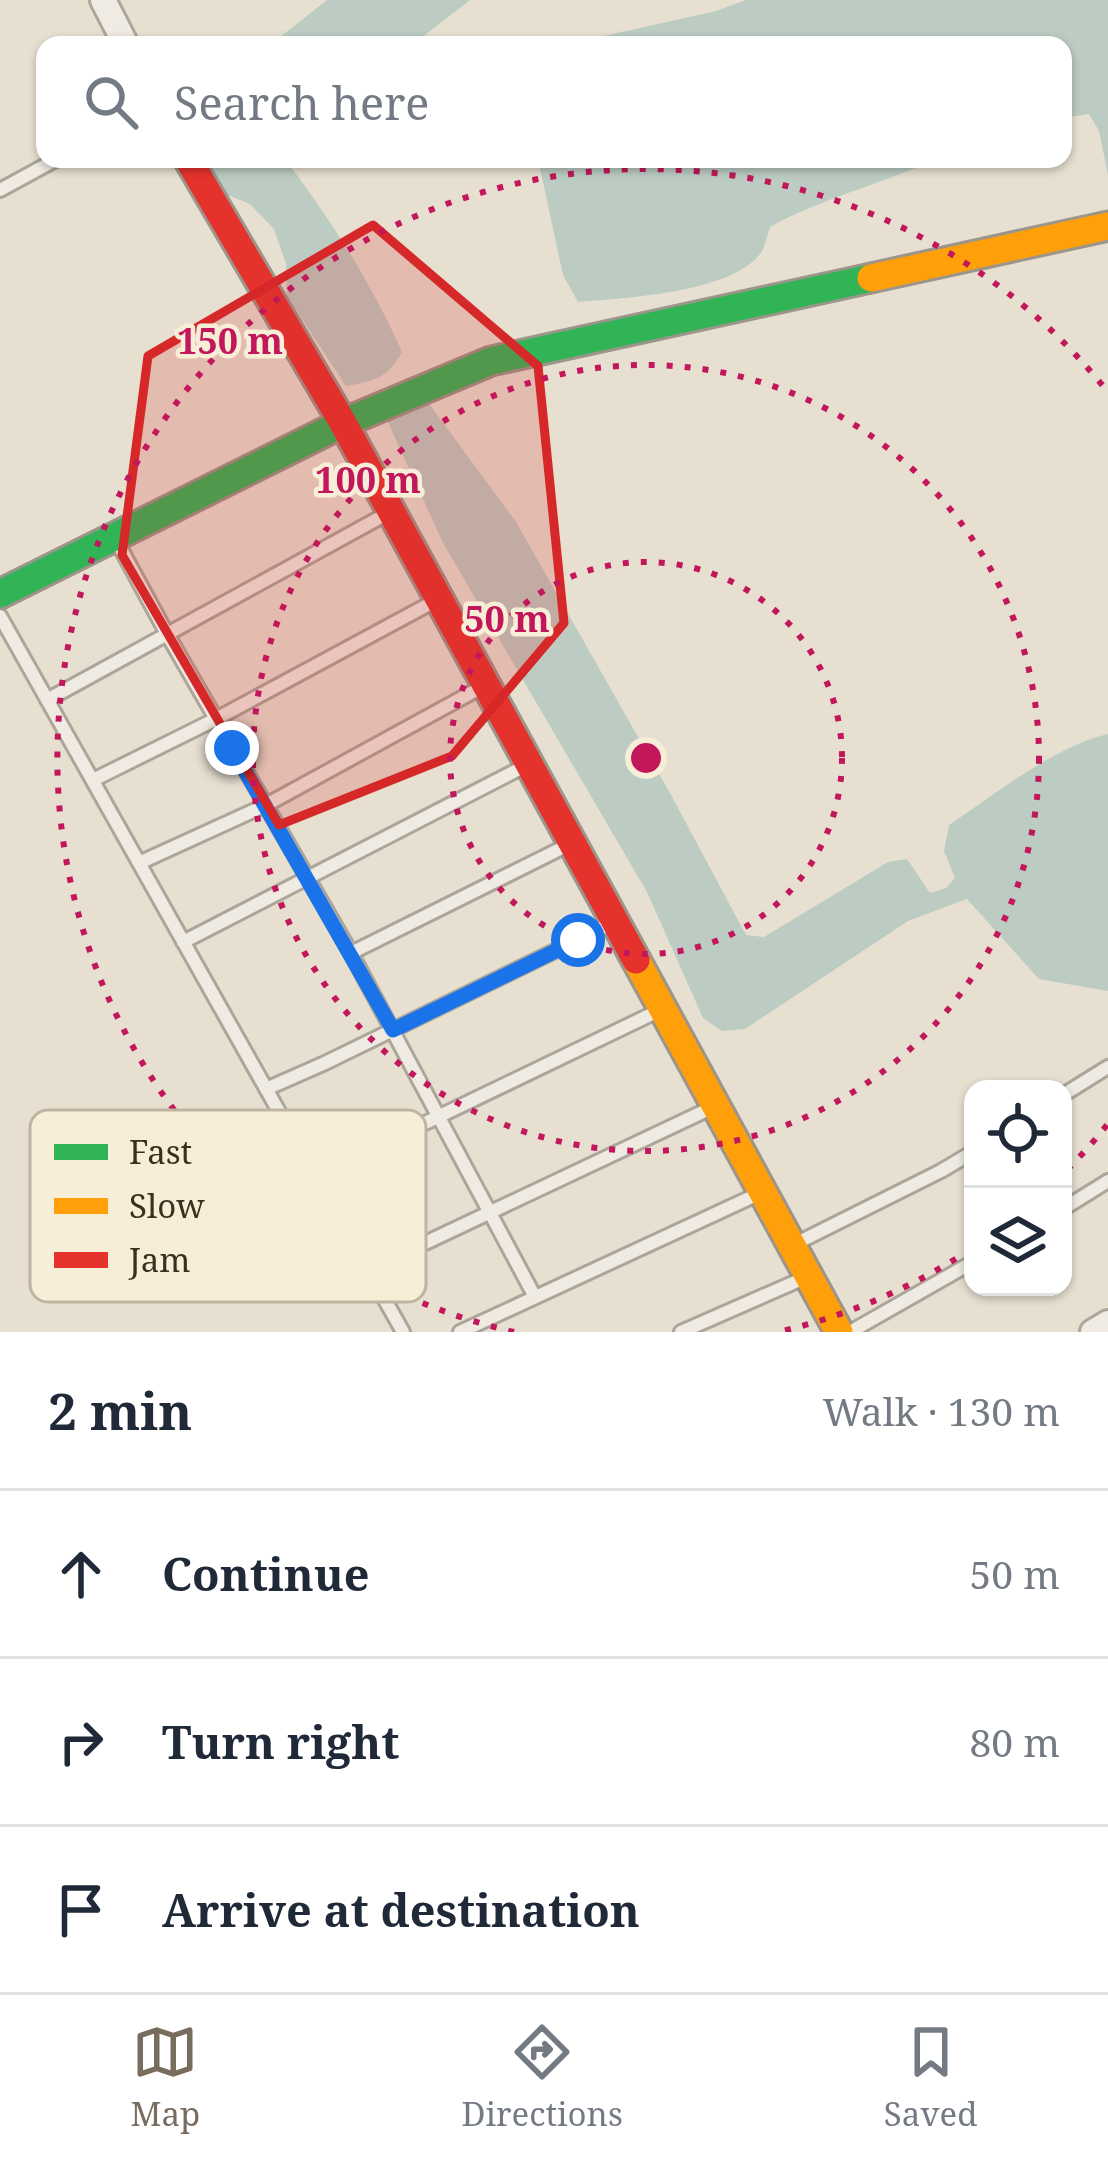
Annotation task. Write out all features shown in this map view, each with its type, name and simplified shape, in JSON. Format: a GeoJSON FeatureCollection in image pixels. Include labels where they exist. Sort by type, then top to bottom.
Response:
{"type":"FeatureCollection","features":[{"type":"Feature","properties":{"kind":"street"},"geometry":{"type":"LineString","coordinates":[[103,0],[121,36]]}},
{"type":"Feature","properties":{"kind":"street"},"geometry":{"type":"LineString","coordinates":[[193,168],[343,423],[839,1332]]}},
{"type":"Feature","properties":{"kind":"street"},"geometry":{"type":"LineString","coordinates":[[0,594],[343,423],[491,361],[1108,226]]}},
{"type":"Feature","properties":{"kind":"street"},"geometry":{"type":"LineString","coordinates":[[1093,1332],[1108,1323]]}},
{"type":"Feature","properties":{"kind":"lane"},"geometry":{"type":"LineString","coordinates":[[0,190],[40,168]]}},
{"type":"Feature","properties":{"kind":"lane"},"geometry":{"type":"LineString","coordinates":[[47,700],[391,512]]}},
{"type":"Feature","properties":{"kind":"lane"},"geometry":{"type":"LineString","coordinates":[[115,537],[351,953],[535,1297]]}},
{"type":"Feature","properties":{"kind":"lane"},"geometry":{"type":"LineString","coordinates":[[93,781],[439,599]]}},
{"type":"Feature","properties":{"kind":"lane"},"geometry":{"type":"LineString","coordinates":[[0,616],[278,1110]]}},
{"type":"Feature","properties":{"kind":"lane"},"geometry":{"type":"LineString","coordinates":[[139,863],[266,805],[486,685]]}},
{"type":"Feature","properties":{"kind":"lane"},"geometry":{"type":"LineString","coordinates":[[183,942],[529,764]]}},
{"type":"Feature","properties":{"kind":"lane"},"geometry":{"type":"LineString","coordinates":[[351,953],[572,843]]}},
{"type":"Feature","properties":{"kind":"lane"},"geometry":{"type":"LineString","coordinates":[[266,1089],[615,922]]}},
{"type":"Feature","properties":{"kind":"lane"},"geometry":{"type":"LineString","coordinates":[[426,1123],[663,1009]]}},
{"type":"Feature","properties":{"kind":"lane"},"geometry":{"type":"LineString","coordinates":[[1072,1089],[1108,1067]]}},
{"type":"Feature","properties":{"kind":"lane"},"geometry":{"type":"LineString","coordinates":[[426,1243],[716,1106]]}},
{"type":"Feature","properties":{"kind":"lane"},"geometry":{"type":"LineString","coordinates":[[792,1245],[964,1157]]}},
{"type":"Feature","properties":{"kind":"lane"},"geometry":{"type":"LineString","coordinates":[[1072,1203],[1108,1181]]}},
{"type":"Feature","properties":{"kind":"lane"},"geometry":{"type":"LineString","coordinates":[[460,1332],[762,1192]]}},
{"type":"Feature","properties":{"kind":"lane"},"geometry":{"type":"LineString","coordinates":[[850,1332],[964,1267]]}},
{"type":"Feature","properties":{"kind":"lane"},"geometry":{"type":"LineString","coordinates":[[681,1332],[808,1276]]}},
{"type":"Feature","properties":{"kind":"lane"},"geometry":{"type":"LineString","coordinates":[[386,1302],[403,1332]]}},
{"type":"Feature","properties":{"kind":"highlighted area"},"geometry":{"type":"Polygon","coordinates":[[[373,225],[538,366],[564,623],[452,756],[279,825],[122,555],[148,356],[373,225]]]}},
{"type":"Feature","properties":{"kind":"shaded area"},"geometry":{"type":"Polygon","coordinates":[[[327,0],[470,0],[424,36],[281,36],[327,0]]]}},
{"type":"Feature","properties":{"kind":"shaded area"},"geometry":{"type":"Polygon","coordinates":[[[746,0],[1108,0],[1108,175],[1099,131],[1089,114],[1072,117],[1072,36],[604,36],[746,0]]]}},
{"type":"Feature","properties":{"kind":"shaded area"},"geometry":{"type":"Polygon","coordinates":[[[212,168],[291,168],[349,252],[402,352],[386,373],[346,386],[287,296],[286,264],[274,229],[250,204],[225,194],[212,168]]]}},
{"type":"Feature","properties":{"kind":"shaded area"},"geometry":{"type":"Polygon","coordinates":[[[540,168],[915,168],[770,227],[760,254],[745,267],[701,285],[578,302],[563,275],[540,168]]]}},
{"type":"Feature","properties":{"kind":"shaded area"},"geometry":{"type":"Polygon","coordinates":[[[427,401],[516,522],[746,935],[764,937],[888,862],[907,859],[930,893],[946,888],[955,878],[944,851],[949,825],[1046,760],[1108,734],[1108,991],[1039,979],[967,899],[908,921],[745,1029],[722,1031],[703,1018],[647,892],[443,543],[387,420],[427,401]]]}},
{"type":"Feature","properties":{"kind":"traffic: fast"},"geometry":{"type":"LineString","coordinates":[[0,594],[343,423],[491,361],[871,278]]}},
{"type":"Feature","properties":{"kind":"traffic: slow"},"geometry":{"type":"LineString","coordinates":[[871,278],[1108,226]]}},
{"type":"Feature","properties":{"kind":"traffic: slow"},"geometry":{"type":"LineString","coordinates":[[636,960],[839,1332]]}},
{"type":"Feature","properties":{"kind":"traffic: jam"},"geometry":{"type":"LineString","coordinates":[[193,168],[343,423],[636,960]]}},
{"type":"Feature","properties":{"kind":"route"},"geometry":{"type":"LineString","coordinates":[[232,748],[393,1030],[578,940]]}}]}
